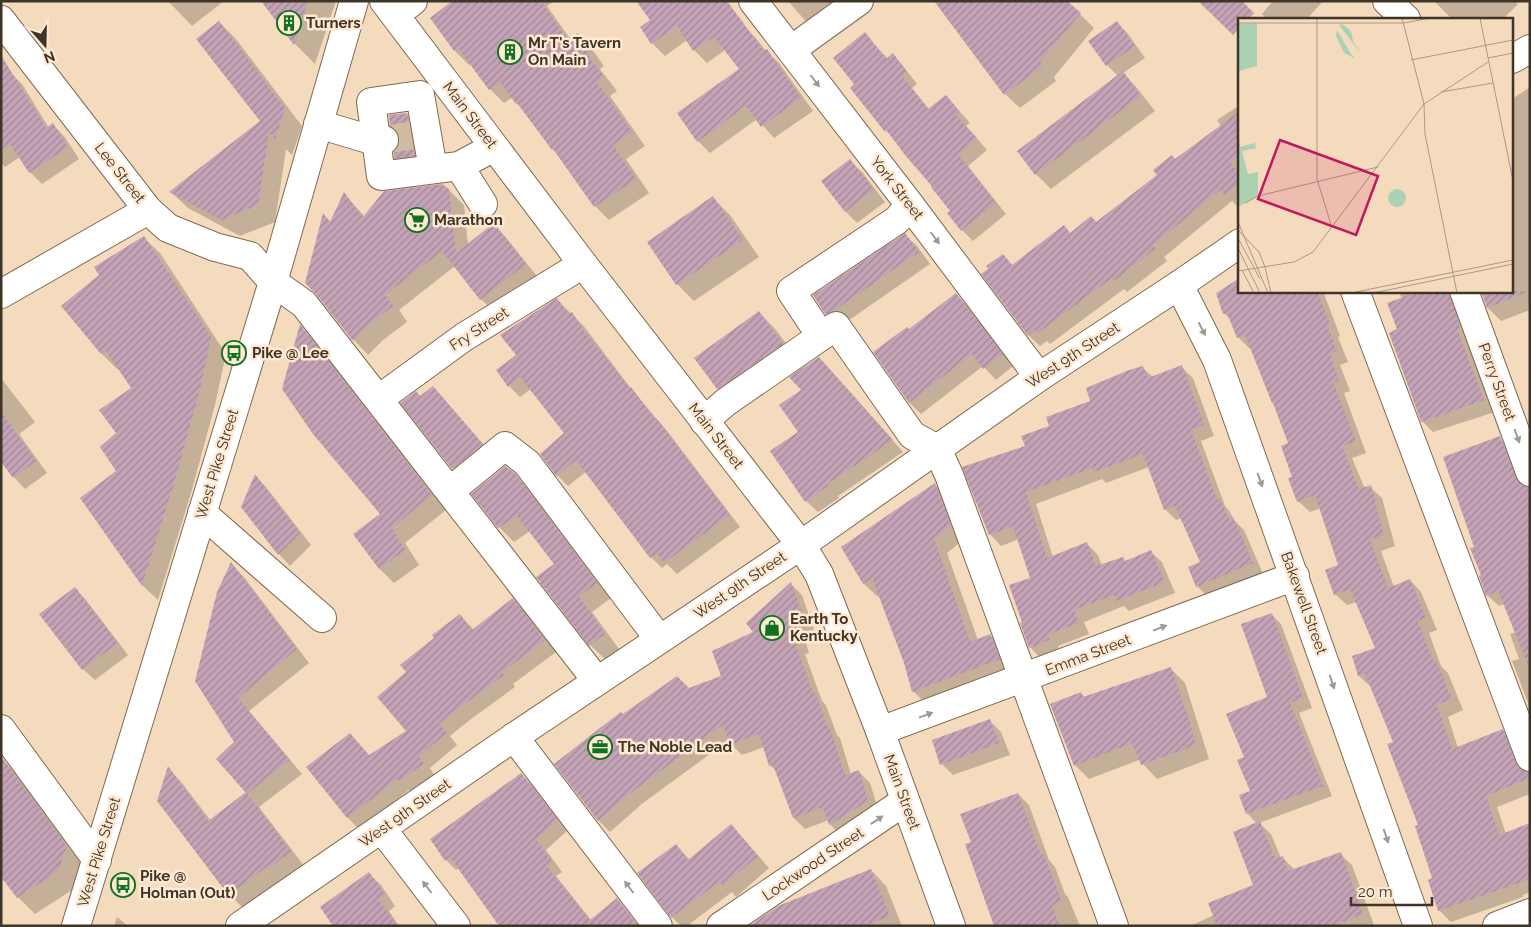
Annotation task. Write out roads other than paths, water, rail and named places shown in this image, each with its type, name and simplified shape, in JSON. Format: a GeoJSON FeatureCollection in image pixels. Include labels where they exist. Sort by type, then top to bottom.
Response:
{"type":"FeatureCollection","features":[{"type":"Feature","properties":{"kind":"street","name":"West Pike Street"},"geometry":{"type":"LineString","coordinates":[[76,926],[273,282],[354,1]]}},
{"type":"Feature","properties":{"kind":"street","name":"York Street"},"geometry":{"type":"LineString","coordinates":[[753,1],[1039,377]]}},
{"type":"Feature","properties":{"kind":"street"},"geometry":{"type":"LineString","coordinates":[[791,50],[859,1]]}},
{"type":"Feature","properties":{"kind":"street"},"geometry":{"type":"LineString","coordinates":[[1387,1],[1405,18]]}},
{"type":"Feature","properties":{"kind":"street","name":"Main Street"},"geometry":{"type":"LineString","coordinates":[[397,6],[494,147],[801,545],[819,574],[880,731],[951,926]]}},
{"type":"Feature","properties":{"kind":"street","name":"Lee Street"},"geometry":{"type":"LineString","coordinates":[[1,20],[148,210],[168,228],[215,247],[250,256],[273,282],[304,304],[597,681]]}},
{"type":"Feature","properties":{"kind":"street"},"geometry":{"type":"LineString","coordinates":[[1514,58],[1530,49]]}},
{"type":"Feature","properties":{"kind":"street"},"geometry":{"type":"LineString","coordinates":[[483,204],[446,167],[423,134],[420,96],[371,102],[380,140],[380,176],[446,167],[494,147]]}},
{"type":"Feature","properties":{"kind":"street"},"geometry":{"type":"LineString","coordinates":[[318,124],[380,140]]}},
{"type":"Feature","properties":{"kind":"street"},"geometry":{"type":"LineString","coordinates":[[821,336],[791,291],[898,220],[910,205]]}},
{"type":"Feature","properties":{"kind":"street"},"geometry":{"type":"LineString","coordinates":[[6,282],[148,210]]}},
{"type":"Feature","properties":{"kind":"street","name":"West 9th Street"},"geometry":{"type":"LineString","coordinates":[[248,923],[514,737],[801,545],[1039,377],[1238,244]]}},
{"type":"Feature","properties":{"kind":"street","name":"Fry Street"},"geometry":{"type":"LineString","coordinates":[[379,399],[464,337],[583,264]]}},
{"type":"Feature","properties":{"kind":"street","name":"Bakewell Street"},"geometry":{"type":"LineString","coordinates":[[1179,285],[1218,360],[1418,926]]}},
{"type":"Feature","properties":{"kind":"street"},"geometry":{"type":"LineString","coordinates":[[1355,292],[1530,757]]}},
{"type":"Feature","properties":{"kind":"street","name":"Perry Street"},"geometry":{"type":"LineString","coordinates":[[1464,292],[1530,472]]}},
{"type":"Feature","properties":{"kind":"street"},"geometry":{"type":"LineString","coordinates":[[704,421],[726,402],[836,326],[912,434],[936,448],[949,475],[1114,926]]}},
{"type":"Feature","properties":{"kind":"street"},"geometry":{"type":"LineString","coordinates":[[450,491],[505,446],[527,463],[659,639]]}},
{"type":"Feature","properties":{"kind":"street"},"geometry":{"type":"LineString","coordinates":[[202,513],[322,618]]}},
{"type":"Feature","properties":{"kind":"street","name":"Emma Street"},"geometry":{"type":"LineString","coordinates":[[880,731],[1295,576]]}},
{"type":"Feature","properties":{"kind":"street"},"geometry":{"type":"LineString","coordinates":[[1,729],[97,860]]}},
{"type":"Feature","properties":{"kind":"street"},"geometry":{"type":"LineString","coordinates":[[514,737],[658,926]]}},
{"type":"Feature","properties":{"kind":"street","name":"Lockwood Street"},"geometry":{"type":"LineString","coordinates":[[721,926],[905,801]]}},
{"type":"Feature","properties":{"kind":"street"},"geometry":{"type":"LineString","coordinates":[[382,829],[456,926]]}},
{"type":"Feature","properties":{"kind":"street"},"geometry":{"type":"LineString","coordinates":[[1497,926],[1530,913]]}},
{"type":"Feature","properties":{"kind":"tunnel"},"geometry":{"type":"LineString","coordinates":[[384,140],[420,134]]}},
{"type":"Feature","properties":{"kind":"place","name":"Turners"},"geometry":{"type":"Point","coordinates":[289,23]}},
{"type":"Feature","properties":{"kind":"place","name":"Mr T's Tavern On Main"},"geometry":{"type":"Point","coordinates":[510,52]}},
{"type":"Feature","properties":{"kind":"place","name":"Marathon"},"geometry":{"type":"Point","coordinates":[417,220]}},
{"type":"Feature","properties":{"kind":"place","name":"Pike @ Lee"},"geometry":{"type":"Point","coordinates":[234,353]}},
{"type":"Feature","properties":{"kind":"place","name":"Earth To Kentucky"},"geometry":{"type":"Point","coordinates":[772,628]}},
{"type":"Feature","properties":{"kind":"place","name":"The Noble Lead"},"geometry":{"type":"Point","coordinates":[600,747]}},
{"type":"Feature","properties":{"kind":"place","name":"Pike @ Holman (Out)"},"geometry":{"type":"Point","coordinates":[123,885]}}]}
